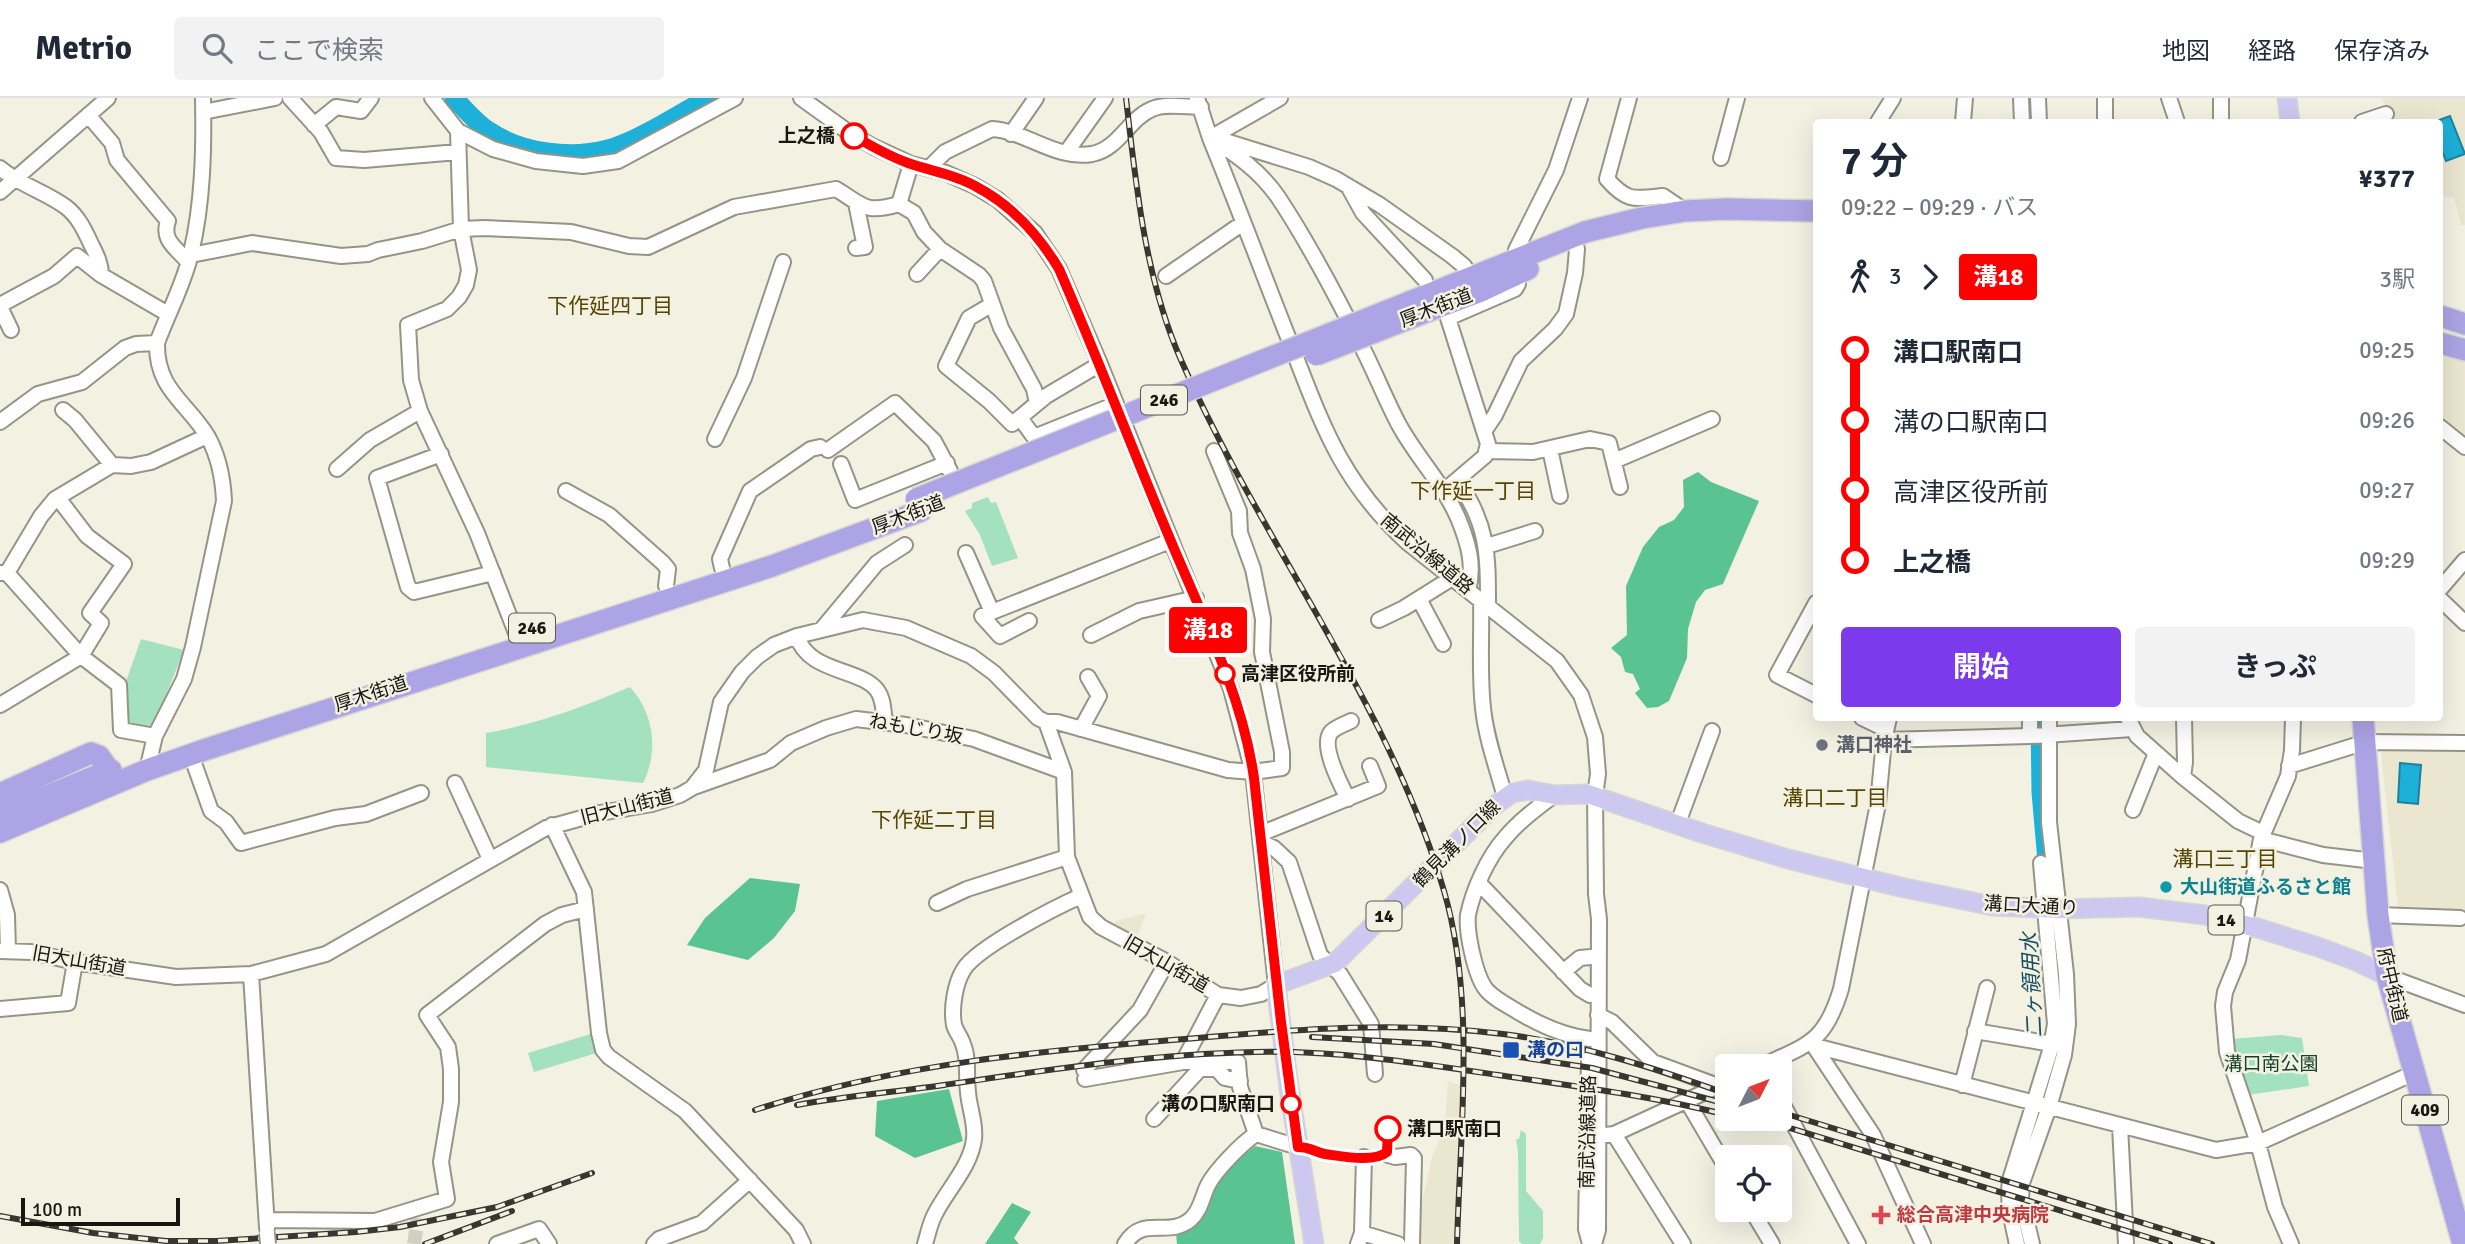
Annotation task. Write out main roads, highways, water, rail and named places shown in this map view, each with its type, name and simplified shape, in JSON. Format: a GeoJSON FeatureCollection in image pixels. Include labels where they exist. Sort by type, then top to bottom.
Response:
{"type":"FeatureCollection","features":[{"type":"Feature","properties":{"kind":"highway","name":"厚木街道"},"geometry":{"type":"LineString","coordinates":[[0,832],[150,754],[191,755],[316,712],[772,566],[918,505],[1476,285],[1585,232],[1685,211],[1813,211]]}},
{"type":"Feature","properties":{"kind":"highway","name":"厚木街道"},"geometry":{"type":"LineString","coordinates":[[1516,267],[1615,236],[1667,225],[1722,221],[1813,222]]}},
{"type":"Feature","properties":{"kind":"highway"},"geometry":{"type":"LineString","coordinates":[[2443,303],[2465,309]]}},
{"type":"Feature","properties":{"kind":"highway"},"geometry":{"type":"LineString","coordinates":[[2443,317],[2465,324]]}},
{"type":"Feature","properties":{"kind":"highway"},"geometry":{"type":"LineString","coordinates":[[2443,330],[2465,337]]}},
{"type":"Feature","properties":{"kind":"highway"},"geometry":{"type":"LineString","coordinates":[[2443,344],[2465,350]]}},
{"type":"Feature","properties":{"kind":"highway","name":"厚木街道"},"geometry":{"type":"LineString","coordinates":[[0,815],[150,754],[294,705],[918,505]]}},
{"type":"Feature","properties":{"kind":"highway","name":"府中街道"},"geometry":{"type":"LineString","coordinates":[[2363,721],[2378,915],[2387,976],[2463,1244]]}},
{"type":"Feature","properties":{"kind":"highway"},"geometry":{"type":"LineString","coordinates":[[0,794],[91,753],[99,756],[109,770]]}},
{"type":"Feature","properties":{"kind":"main road"},"geometry":{"type":"LineString","coordinates":[[2287,98],[2290,119]]}},
{"type":"Feature","properties":{"kind":"main road","name":"鶴見溝ノ口線"},"geometry":{"type":"LineString","coordinates":[[1314,1244],[1276,985],[1331,966],[1505,797],[1528,790],[1554,796],[1595,796]]}},
{"type":"Feature","properties":{"kind":"main road","name":"溝口大通り"},"geometry":{"type":"LineString","coordinates":[[1595,796],[1788,859],[1864,877],[1993,906],[2051,909],[2151,907],[2205,915],[2318,947],[2387,976]]}},
{"type":"Feature","properties":{"kind":"water"},"geometry":{"type":"Polygon","coordinates":[[[2450,116],[2465,154],[2446,161],[2443,153],[2442,119],[2450,116]]]}},
{"type":"Feature","properties":{"kind":"water"},"geometry":{"type":"Polygon","coordinates":[[[2400,763],[2421,765],[2418,804],[2398,802],[2400,763]]]}},
{"type":"Feature","properties":{"kind":"waterway"},"geometry":{"type":"LineString","coordinates":[[454,98],[480,124],[502,138],[531,149],[562,153],[593,152],[619,145],[645,134],[708,98]]}},
{"type":"Feature","properties":{"kind":"waterway","name":"二ヶ領用水"},"geometry":{"type":"LineString","coordinates":[[2028,98],[2029,119]]}},
{"type":"Feature","properties":{"kind":"waterway","name":"二ヶ領用水"},"geometry":{"type":"LineString","coordinates":[[2040,721],[2041,792],[2049,884]]}},
{"type":"Feature","properties":{"kind":"waterway","name":"二ヶ領用水"},"geometry":{"type":"LineString","coordinates":[[2024,1158],[2058,1052],[2059,1039]]}},
{"type":"Feature","properties":{"kind":"tunnel"},"geometry":{"type":"LineString","coordinates":[[414,1244],[418,1218]]}},
{"type":"Feature","properties":{"kind":"railway"},"geometry":{"type":"LineString","coordinates":[[1126,98],[1138,198],[1150,264],[1181,360],[1213,427],[1357,687],[1390,753],[1420,821],[1444,891],[1454,933],[1463,1021],[1463,1111],[1457,1244]]}},
{"type":"Feature","properties":{"kind":"railway"},"geometry":{"type":"LineString","coordinates":[[755,1110],[863,1081],[974,1061],[1274,1032],[1388,1027],[1464,1030],[1532,1038],[1617,1058],[1715,1090]]}},
{"type":"Feature","properties":{"kind":"railway"},"geometry":{"type":"LineString","coordinates":[[1312,1037],[1434,1044],[1592,1068],[1715,1101]]}},
{"type":"Feature","properties":{"kind":"railway"},"geometry":{"type":"LineString","coordinates":[[797,1105],[1138,1059],[1216,1053],[1285,1052],[1346,1055],[1438,1066],[1613,1092],[1715,1112]]}},
{"type":"Feature","properties":{"kind":"railway"},"geometry":{"type":"LineString","coordinates":[[1792,1116],[2212,1244]]}},
{"type":"Feature","properties":{"kind":"railway"},"geometry":{"type":"LineString","coordinates":[[1792,1129],[2170,1244]]}},
{"type":"Feature","properties":{"kind":"railway"},"geometry":{"type":"LineString","coordinates":[[0,1216],[93,1233],[166,1241],[216,1241],[356,1232],[400,1227],[497,1207],[592,1173]]}},
{"type":"Feature","properties":{"kind":"railway"},"geometry":{"type":"LineString","coordinates":[[425,1244],[512,1211]]}},
{"type":"Feature","properties":{"kind":"place","name":"上之橋"},"geometry":{"type":"Point","coordinates":[854,136]}},
{"type":"Feature","properties":{"kind":"place","name":"高津区役所前"},"geometry":{"type":"Point","coordinates":[1225,674]}},
{"type":"Feature","properties":{"kind":"place","name":"溝口神社"},"geometry":{"type":"Point","coordinates":[1822,745]}},
{"type":"Feature","properties":{"kind":"place","name":"大山街道ふるさと館"},"geometry":{"type":"Point","coordinates":[2166,887]}},
{"type":"Feature","properties":{"kind":"place","name":"溝の口"},"geometry":{"type":"Point","coordinates":[1511,1050]}},
{"type":"Feature","properties":{"kind":"place","name":"溝の口駅南口"},"geometry":{"type":"Point","coordinates":[1291,1104]}},
{"type":"Feature","properties":{"kind":"place","name":"溝口駅南口"},"geometry":{"type":"Point","coordinates":[1388,1129]}},
{"type":"Feature","properties":{"kind":"place","name":"総合高津中央病院"},"geometry":{"type":"Point","coordinates":[1881,1215]}},
{"type":"Feature","properties":{"kind":"district","name":"下作延四丁目"},"geometry":{"type":"Point","coordinates":[610,306]}},
{"type":"Feature","properties":{"kind":"district","name":"下作延一丁目"},"geometry":{"type":"Point","coordinates":[1473,491]}},
{"type":"Feature","properties":{"kind":"district","name":"溝口二丁目"},"geometry":{"type":"Point","coordinates":[1835,798]}},
{"type":"Feature","properties":{"kind":"district","name":"下作延二丁目"},"geometry":{"type":"Point","coordinates":[934,820]}},
{"type":"Feature","properties":{"kind":"district","name":"溝口三丁目"},"geometry":{"type":"Point","coordinates":[2225,859]}},
{"type":"Feature","properties":{"kind":"park label","name":"溝口南公園"},"geometry":{"type":"Point","coordinates":[2271,1064]}}]}
